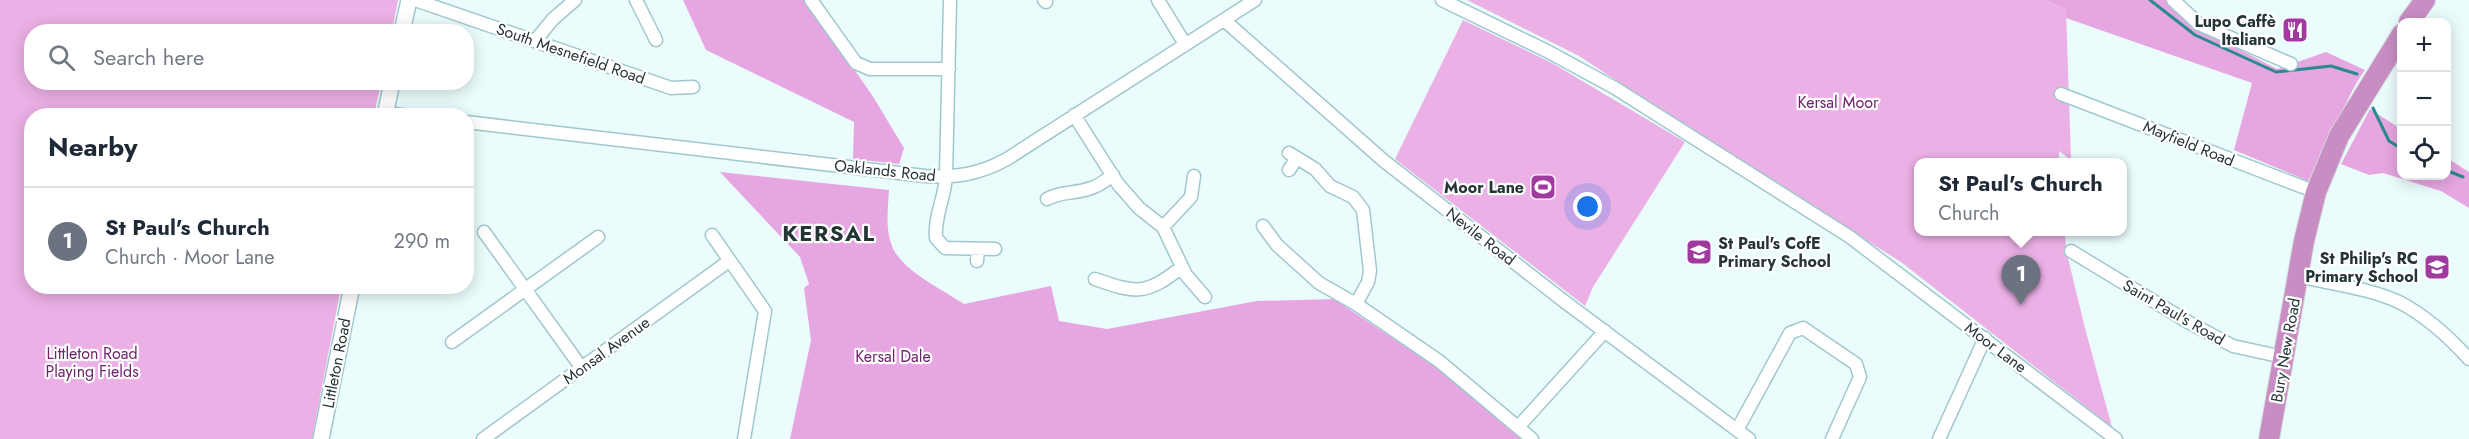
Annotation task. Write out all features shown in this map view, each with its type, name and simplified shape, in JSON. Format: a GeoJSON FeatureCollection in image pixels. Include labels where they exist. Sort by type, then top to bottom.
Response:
{"type":"FeatureCollection","features":[{"type":"Feature","properties":{"kind":"highway"},"geometry":{"type":"LineString","coordinates":[[2412,18],[2425,0]]}},
{"type":"Feature","properties":{"kind":"highway","name":"Bury New Road"},"geometry":{"type":"LineString","coordinates":[[2269,439],[2298,276],[2316,192],[2339,136],[2397,42]]}},
{"type":"Feature","properties":{"kind":"street"},"geometry":{"type":"LineString","coordinates":[[404,24],[409,0]]}},
{"type":"Feature","properties":{"kind":"street","name":"South Mesnefield Road"},"geometry":{"type":"LineString","coordinates":[[415,0],[671,87],[693,87]]}},
{"type":"Feature","properties":{"kind":"street"},"geometry":{"type":"LineString","coordinates":[[535,41],[553,19],[575,0]]}},
{"type":"Feature","properties":{"kind":"street"},"geometry":{"type":"LineString","coordinates":[[636,0],[656,40]]}},
{"type":"Feature","properties":{"kind":"street"},"geometry":{"type":"LineString","coordinates":[[811,0],[856,63],[870,69],[949,69]]}},
{"type":"Feature","properties":{"kind":"street"},"geometry":{"type":"LineString","coordinates":[[950,0],[946,176],[945,192],[937,213],[936,238],[945,248],[977,255],[995,249]]}},
{"type":"Feature","properties":{"kind":"street"},"geometry":{"type":"LineString","coordinates":[[1158,0],[1185,44]]}},
{"type":"Feature","properties":{"kind":"street","name":"Oaklands Road"},"geometry":{"type":"LineString","coordinates":[[474,123],[883,171],[962,177],[993,167],[1255,0]]}},
{"type":"Feature","properties":{"kind":"street","name":"Moor Lane"},"geometry":{"type":"LineString","coordinates":[[1442,0],[1582,70],[1682,128],[1850,237],[2116,439]]}},
{"type":"Feature","properties":{"kind":"street"},"geometry":{"type":"LineString","coordinates":[[2173,0],[2199,24],[2290,64]]}},
{"type":"Feature","properties":{"kind":"street","name":"Nevile Road"},"geometry":{"type":"LineString","coordinates":[[1224,20],[1384,161],[1749,439]]}},
{"type":"Feature","properties":{"kind":"street"},"geometry":{"type":"LineString","coordinates":[[387,108],[390,90]]}},
{"type":"Feature","properties":{"kind":"street","name":"Mayfield Road"},"geometry":{"type":"LineString","coordinates":[[2061,94],[2316,192]]}},
{"type":"Feature","properties":{"kind":"street"},"geometry":{"type":"LineString","coordinates":[[1074,116],[1113,175],[1139,208],[1163,227],[1186,275],[1205,297]]}},
{"type":"Feature","properties":{"kind":"street"},"geometry":{"type":"LineString","coordinates":[[1289,170],[1293,155],[1315,169],[1330,186],[1353,197],[1363,210],[1370,271],[1368,282],[1356,304]]}},
{"type":"Feature","properties":{"kind":"street"},"geometry":{"type":"LineString","coordinates":[[1047,199],[1059,193],[1072,193],[1093,188],[1113,175]]}},
{"type":"Feature","properties":{"kind":"street"},"geometry":{"type":"LineString","coordinates":[[1163,227],[1191,197],[1194,176]]}},
{"type":"Feature","properties":{"kind":"street"},"geometry":{"type":"LineString","coordinates":[[484,232],[581,367]]}},
{"type":"Feature","properties":{"kind":"street"},"geometry":{"type":"LineString","coordinates":[[712,235],[765,311],[744,439]]}},
{"type":"Feature","properties":{"kind":"street"},"geometry":{"type":"LineString","coordinates":[[1265,235],[1319,283],[1356,304],[1439,361],[1532,439]]}},
{"type":"Feature","properties":{"kind":"street"},"geometry":{"type":"LineString","coordinates":[[452,342],[598,237]]}},
{"type":"Feature","properties":{"kind":"street","name":"Saint Paul's Road"},"geometry":{"type":"LineString","coordinates":[[2071,251],[2188,322],[2233,346],[2283,357]]}},
{"type":"Feature","properties":{"kind":"street","name":"Monsal Avenue"},"geometry":{"type":"LineString","coordinates":[[483,439],[729,261]]}},
{"type":"Feature","properties":{"kind":"street"},"geometry":{"type":"LineString","coordinates":[[1095,279],[1125,290],[1144,290],[1162,282],[1182,267]]}},
{"type":"Feature","properties":{"kind":"street"},"geometry":{"type":"LineString","coordinates":[[2298,276],[2377,294],[2401,303],[2452,340],[2469,359]]}},
{"type":"Feature","properties":{"kind":"street","name":"Littleton Road"},"geometry":{"type":"LineString","coordinates":[[321,439],[350,294]]}},
{"type":"Feature","properties":{"kind":"street"},"geometry":{"type":"LineString","coordinates":[[1737,430],[1790,333],[1803,328],[1856,364],[1860,377],[1832,439]]}},
{"type":"Feature","properties":{"kind":"street"},"geometry":{"type":"LineString","coordinates":[[1519,426],[1605,331]]}},
{"type":"Feature","properties":{"kind":"street"},"geometry":{"type":"LineString","coordinates":[[1939,439],[1985,338]]}},
{"type":"Feature","properties":{"kind":"green space","name":"Littleton Road Playing Fields"},"geometry":{"type":"Polygon","coordinates":[[[0,0],[398,0],[393,24],[24,24],[24,90],[379,90],[376,108],[24,108],[24,294],[340,294],[312,439],[0,439],[0,0]]]}},
{"type":"Feature","properties":{"kind":"green space"},"geometry":{"type":"Polygon","coordinates":[[[683,0],[806,0],[872,95],[904,148],[899,164],[853,159],[854,122],[706,50],[683,0]]]}},
{"type":"Feature","properties":{"kind":"green space","name":"Kersal Moor"},"geometry":{"type":"Polygon","coordinates":[[[1467,0],[2044,0],[2066,9],[2071,158],[2059,151],[2059,158],[1914,158],[1914,236],[2065,236],[2066,250],[2086,332],[2112,427],[1901,262],[1752,169],[1579,56],[1467,0]]]}},
{"type":"Feature","properties":{"kind":"green space"},"geometry":{"type":"Polygon","coordinates":[[[2044,0],[2165,0],[2198,28],[2277,69],[2326,52],[2365,70],[2349,97],[2324,155],[2308,181],[2234,150],[2252,83],[2066,18],[2066,9],[2044,0]]]}},
{"type":"Feature","properties":{"kind":"green space","name":"Moor Lane"},"geometry":{"type":"Polygon","coordinates":[[[1463,20],[1552,63],[1685,142],[1593,287],[1585,306],[1395,159],[1463,20]]]}},
{"type":"Feature","properties":{"kind":"green space"},"geometry":{"type":"Polygon","coordinates":[[[2370,109],[2397,126],[2397,177],[2383,173],[2369,175],[2341,164],[2370,109]]]}},
{"type":"Feature","properties":{"kind":"green space"},"geometry":{"type":"Polygon","coordinates":[[[2451,161],[2469,172],[2469,208],[2441,191],[2406,180],[2451,180],[2451,161]]]}},
{"type":"Feature","properties":{"kind":"green space","name":"Kersal Dale"},"geometry":{"type":"Polygon","coordinates":[[[720,172],[889,190],[888,233],[897,255],[913,271],[964,304],[1051,286],[1059,321],[1107,329],[1257,301],[1334,299],[1434,366],[1521,439],[790,439],[811,340],[804,288],[809,284],[800,257],[720,172]]]}},
{"type":"Feature","properties":{"kind":"waterway"},"geometry":{"type":"LineString","coordinates":[[2150,0],[2195,35],[2276,72],[2331,66],[2357,74]]}},
{"type":"Feature","properties":{"kind":"waterway"},"geometry":{"type":"LineString","coordinates":[[2373,108],[2389,141],[2397,146]]}},
{"type":"Feature","properties":{"kind":"waterway"},"geometry":{"type":"LineString","coordinates":[[2451,172],[2463,177]]}},
{"type":"Feature","properties":{"kind":"place","name":"Lupo Caffè Italiano"},"geometry":{"type":"Point","coordinates":[2295,30]}},
{"type":"Feature","properties":{"kind":"place","name":"Moor Lane"},"geometry":{"type":"Point","coordinates":[1543,187]}},
{"type":"Feature","properties":{"kind":"place","name":"St Paul's CofE Primary School"},"geometry":{"type":"Point","coordinates":[1699,252]}},
{"type":"Feature","properties":{"kind":"place","name":"St Philip's RC Primary School"},"geometry":{"type":"Point","coordinates":[2437,267]}},
{"type":"Feature","properties":{"kind":"place","name":"St Paul's Church"},"geometry":{"type":"Point","coordinates":[2021,305]}},
{"type":"Feature","properties":{"kind":"district","name":"KERSAL"},"geometry":{"type":"Point","coordinates":[829,233]}}]}
